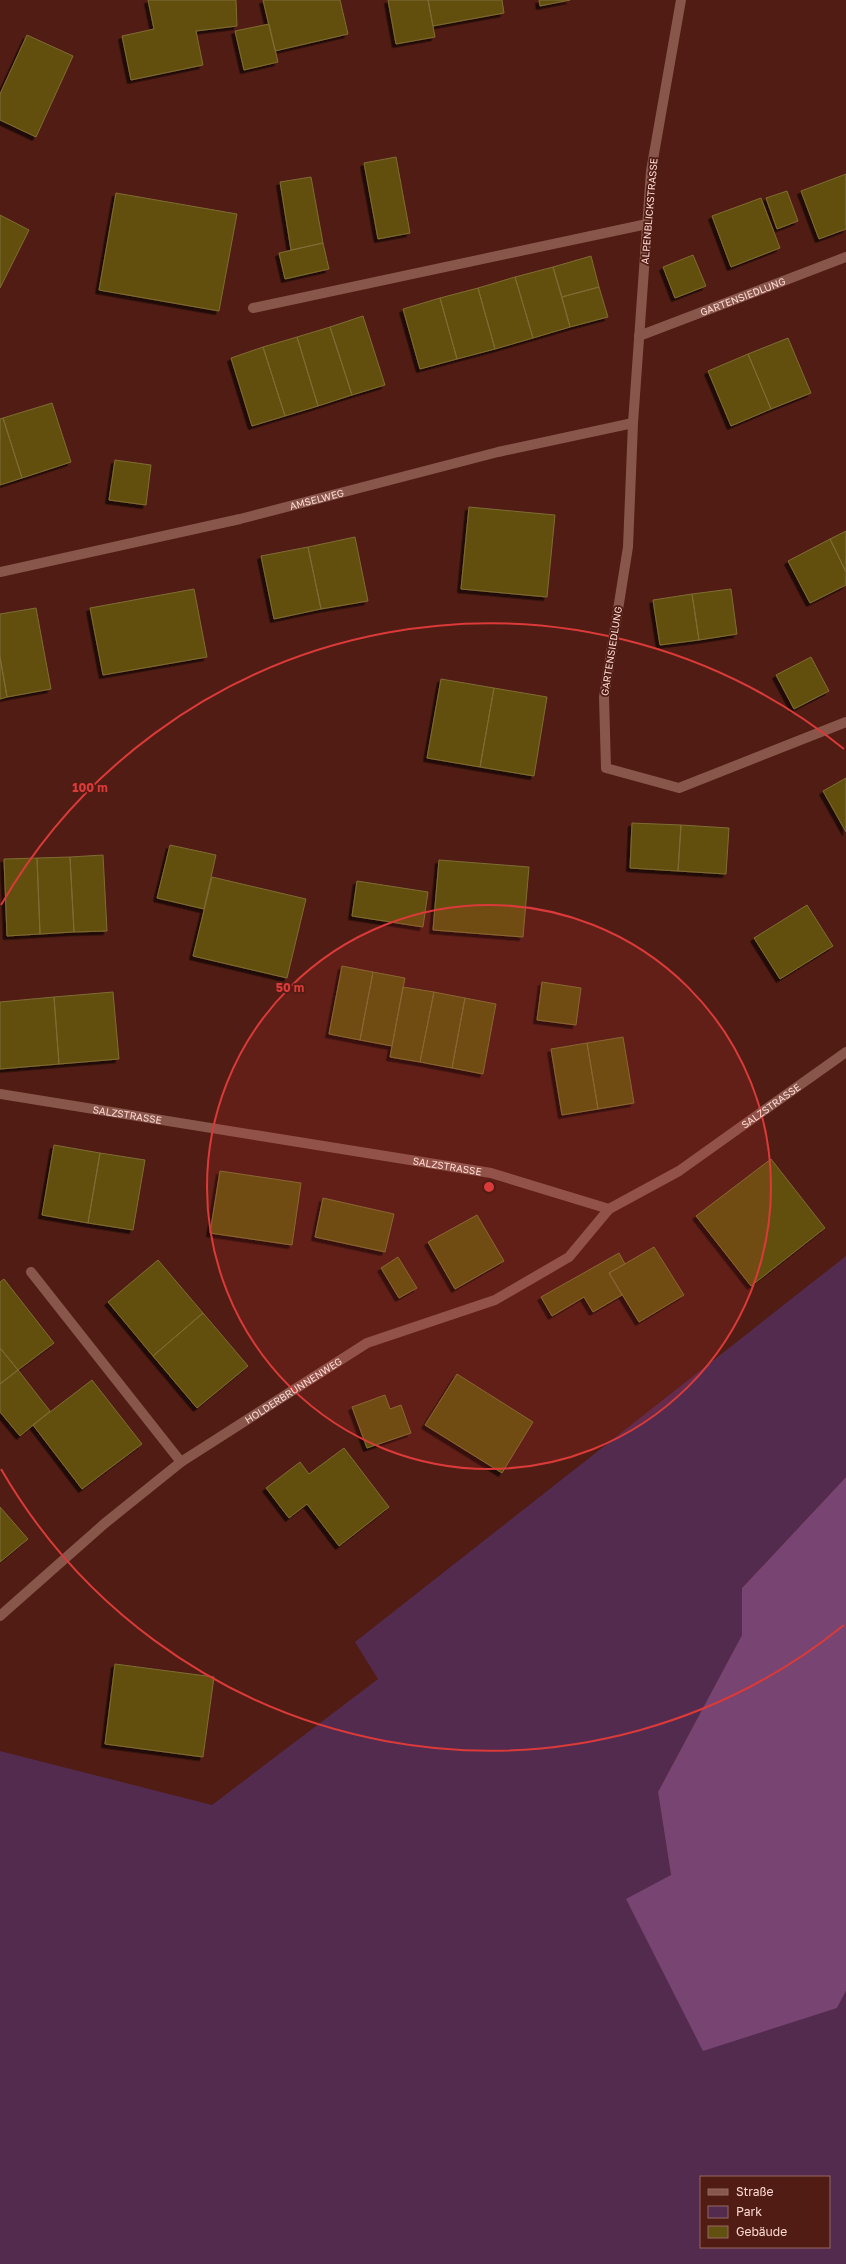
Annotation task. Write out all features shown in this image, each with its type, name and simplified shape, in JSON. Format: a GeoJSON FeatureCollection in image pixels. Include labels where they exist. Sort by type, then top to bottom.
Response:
{"type":"FeatureCollection","features":[{"type":"Feature","properties":{"kind":"street","name":"ALPENBLICKSTRASSE"},"geometry":{"type":"LineString","coordinates":[[633,423],[651,171],[681,0]]}},
{"type":"Feature","properties":{"kind":"street"},"geometry":{"type":"LineString","coordinates":[[252,308],[647,224]]}},
{"type":"Feature","properties":{"kind":"street","name":"GARTENSIEDLUNG"},"geometry":{"type":"LineString","coordinates":[[639,336],[846,257]]}},
{"type":"Feature","properties":{"kind":"street","name":"GARTENSIEDLUNG"},"geometry":{"type":"LineString","coordinates":[[633,423],[628,547],[604,697],[606,768],[680,788],[846,722]]}},
{"type":"Feature","properties":{"kind":"street","name":"AMSELWEG"},"geometry":{"type":"LineString","coordinates":[[0,572],[240,519],[498,452],[633,423]]}},
{"type":"Feature","properties":{"kind":"street","name":"SALZSTRASSE"},"geometry":{"type":"LineString","coordinates":[[0,1094],[491,1173],[609,1209],[680,1171],[846,1052]]}},
{"type":"Feature","properties":{"kind":"street","name":"HOLDERBRUNNENWEG"},"geometry":{"type":"LineString","coordinates":[[0,1616],[104,1524],[181,1462],[367,1343],[495,1300],[568,1257],[609,1209]]}},
{"type":"Feature","properties":{"kind":"street"},"geometry":{"type":"LineString","coordinates":[[31,1272],[181,1462]]}},
{"type":"Feature","properties":{"kind":"green space"},"geometry":{"type":"Polygon","coordinates":[[[846,1256],[846,1477],[742,1588],[742,1635],[658,1792],[671,1875],[837,2008],[846,1991],[846,2264],[0,2264],[0,1751],[212,1805],[378,1679],[355,1642],[846,1256]]]}},
{"type":"Feature","properties":{"kind":"shaded area"},"geometry":{"type":"Polygon","coordinates":[[[846,1477],[846,1991],[837,2008],[703,2051],[626,1899],[671,1875],[658,1792],[742,1635],[742,1588],[846,1477]]]}},
{"type":"Feature","properties":{"kind":"building"},"geometry":{"type":"Polygon","coordinates":[[[148,0],[236,0],[237,26],[196,31],[203,65],[131,80],[122,36],[154,29],[148,0]]]}},
{"type":"Feature","properties":{"kind":"building"},"geometry":{"type":"Polygon","coordinates":[[[263,0],[340,0],[348,34],[275,51],[263,0]]]}},
{"type":"Feature","properties":{"kind":"building"},"geometry":{"type":"Polygon","coordinates":[[[388,0],[428,0],[435,37],[396,44],[388,0]]]}},
{"type":"Feature","properties":{"kind":"building"},"geometry":{"type":"Polygon","coordinates":[[[428,0],[502,0],[504,13],[433,26],[428,0]]]}},
{"type":"Feature","properties":{"kind":"building"},"geometry":{"type":"Polygon","coordinates":[[[539,0],[570,0],[540,6],[539,0]]]}},
{"type":"Feature","properties":{"kind":"building"},"geometry":{"type":"Polygon","coordinates":[[[269,24],[278,62],[244,70],[235,31],[269,24]]]}},
{"type":"Feature","properties":{"kind":"building"},"geometry":{"type":"Polygon","coordinates":[[[27,35],[73,56],[36,137],[0,120],[0,94],[27,35]]]}},
{"type":"Feature","properties":{"kind":"building"},"geometry":{"type":"Polygon","coordinates":[[[396,157],[410,233],[378,239],[364,163],[396,157]]]}},
{"type":"Feature","properties":{"kind":"building"},"geometry":{"type":"Polygon","coordinates":[[[846,174],[846,229],[819,239],[801,191],[846,174]]]}},
{"type":"Feature","properties":{"kind":"building"},"geometry":{"type":"Polygon","coordinates":[[[311,177],[323,243],[291,250],[280,182],[311,177]]]}},
{"type":"Feature","properties":{"kind":"building"},"geometry":{"type":"Polygon","coordinates":[[[787,191],[798,221],[777,229],[766,198],[787,191]]]}},
{"type":"Feature","properties":{"kind":"building"},"geometry":{"type":"Polygon","coordinates":[[[116,193],[237,214],[219,311],[99,290],[116,193]]]}},
{"type":"Feature","properties":{"kind":"building"},"geometry":{"type":"Polygon","coordinates":[[[761,198],[780,248],[731,267],[712,216],[761,198]]]}},
{"type":"Feature","properties":{"kind":"building"},"geometry":{"type":"Polygon","coordinates":[[[0,215],[29,230],[0,288],[0,215]]]}},
{"type":"Feature","properties":{"kind":"building"},"geometry":{"type":"Polygon","coordinates":[[[323,243],[329,269],[285,279],[279,253],[323,243]]]}},
{"type":"Feature","properties":{"kind":"building"},"geometry":{"type":"Polygon","coordinates":[[[693,255],[706,286],[675,298],[663,267],[693,255]]]}},
{"type":"Feature","properties":{"kind":"building"},"geometry":{"type":"Polygon","coordinates":[[[591,256],[599,287],[562,297],[553,267],[591,256]]]}},
{"type":"Feature","properties":{"kind":"building"},"geometry":{"type":"Polygon","coordinates":[[[553,267],[570,327],[533,338],[515,277],[553,267]]]}},
{"type":"Feature","properties":{"kind":"building"},"geometry":{"type":"Polygon","coordinates":[[[515,277],[533,338],[495,349],[478,288],[515,277]]]}},
{"type":"Feature","properties":{"kind":"building"},"geometry":{"type":"Polygon","coordinates":[[[599,287],[608,317],[570,327],[562,297],[599,287]]]}},
{"type":"Feature","properties":{"kind":"building"},"geometry":{"type":"Polygon","coordinates":[[[478,288],[495,349],[457,359],[440,298],[478,288]]]}},
{"type":"Feature","properties":{"kind":"building"},"geometry":{"type":"Polygon","coordinates":[[[440,298],[457,359],[420,369],[403,309],[440,298]]]}},
{"type":"Feature","properties":{"kind":"building"},"geometry":{"type":"Polygon","coordinates":[[[363,316],[385,385],[352,395],[330,327],[363,316]]]}},
{"type":"Feature","properties":{"kind":"building"},"geometry":{"type":"Polygon","coordinates":[[[330,327],[352,395],[318,406],[297,337],[330,327]]]}},
{"type":"Feature","properties":{"kind":"building"},"geometry":{"type":"Polygon","coordinates":[[[297,337],[318,406],[285,416],[263,347],[297,337]]]}},
{"type":"Feature","properties":{"kind":"building"},"geometry":{"type":"Polygon","coordinates":[[[788,338],[811,393],[771,409],[748,354],[788,338]]]}},
{"type":"Feature","properties":{"kind":"building"},"geometry":{"type":"Polygon","coordinates":[[[263,347],[285,416],[252,426],[231,358],[263,347]]]}},
{"type":"Feature","properties":{"kind":"building"},"geometry":{"type":"Polygon","coordinates":[[[748,354],[771,409],[731,426],[708,371],[748,354]]]}},
{"type":"Feature","properties":{"kind":"building"},"geometry":{"type":"Polygon","coordinates":[[[52,403],[71,462],[22,478],[3,418],[52,403]]]}},
{"type":"Feature","properties":{"kind":"building"},"geometry":{"type":"Polygon","coordinates":[[[3,418],[22,478],[0,485],[0,419],[3,418]]]}},
{"type":"Feature","properties":{"kind":"building"},"geometry":{"type":"Polygon","coordinates":[[[115,460],[151,465],[146,505],[109,500],[115,460]]]}},
{"type":"Feature","properties":{"kind":"building"},"geometry":{"type":"Polygon","coordinates":[[[469,507],[555,515],[547,597],[461,589],[469,507]]]}},
{"type":"Feature","properties":{"kind":"building"},"geometry":{"type":"Polygon","coordinates":[[[846,531],[846,572],[830,539],[846,531]]]}},
{"type":"Feature","properties":{"kind":"building"},"geometry":{"type":"Polygon","coordinates":[[[355,537],[368,601],[321,609],[308,547],[355,537]]]}},
{"type":"Feature","properties":{"kind":"building"},"geometry":{"type":"Polygon","coordinates":[[[830,539],[846,572],[846,585],[810,603],[788,561],[830,539]]]}},
{"type":"Feature","properties":{"kind":"building"},"geometry":{"type":"Polygon","coordinates":[[[308,547],[321,609],[274,619],[261,556],[308,547]]]}},
{"type":"Feature","properties":{"kind":"building"},"geometry":{"type":"Polygon","coordinates":[[[194,589],[207,657],[103,675],[90,608],[194,589]]]}},
{"type":"Feature","properties":{"kind":"building"},"geometry":{"type":"Polygon","coordinates":[[[731,589],[737,634],[699,640],[692,594],[731,589]]]}},
{"type":"Feature","properties":{"kind":"building"},"geometry":{"type":"Polygon","coordinates":[[[692,594],[699,640],[660,645],[653,600],[692,594]]]}},
{"type":"Feature","properties":{"kind":"building"},"geometry":{"type":"Polygon","coordinates":[[[36,608],[51,689],[7,697],[0,657],[0,614],[36,608]]]}},
{"type":"Feature","properties":{"kind":"building"},"geometry":{"type":"Polygon","coordinates":[[[0,657],[7,697],[0,699],[0,657]]]}},
{"type":"Feature","properties":{"kind":"building"},"geometry":{"type":"Polygon","coordinates":[[[811,657],[829,691],[794,709],[776,675],[811,657]]]}},
{"type":"Feature","properties":{"kind":"building"},"geometry":{"type":"Polygon","coordinates":[[[441,679],[494,688],[480,767],[427,758],[441,679]]]}},
{"type":"Feature","properties":{"kind":"building"},"geometry":{"type":"Polygon","coordinates":[[[494,688],[547,697],[534,776],[480,767],[494,688]]]}},
{"type":"Feature","properties":{"kind":"building"},"geometry":{"type":"Polygon","coordinates":[[[846,778],[846,832],[823,791],[846,778]]]}},
{"type":"Feature","properties":{"kind":"building"},"geometry":{"type":"Polygon","coordinates":[[[632,823],[681,825],[678,871],[630,868],[632,823]]]}},
{"type":"Feature","properties":{"kind":"building"},"geometry":{"type":"Polygon","coordinates":[[[681,825],[729,828],[726,874],[678,871],[681,825]]]}},
{"type":"Feature","properties":{"kind":"building"},"geometry":{"type":"Polygon","coordinates":[[[170,845],[216,855],[204,909],[157,898],[170,845]]]}},
{"type":"Feature","properties":{"kind":"building"},"geometry":{"type":"Polygon","coordinates":[[[103,855],[107,931],[74,932],[70,857],[103,855]]]}},
{"type":"Feature","properties":{"kind":"building"},"geometry":{"type":"Polygon","coordinates":[[[70,857],[74,932],[40,934],[37,858],[70,857]]]}},
{"type":"Feature","properties":{"kind":"building"},"geometry":{"type":"Polygon","coordinates":[[[37,858],[40,934],[7,936],[4,859],[37,858]]]}},
{"type":"Feature","properties":{"kind":"building"},"geometry":{"type":"Polygon","coordinates":[[[439,860],[529,867],[523,937],[433,930],[439,860]]]}},
{"type":"Feature","properties":{"kind":"building"},"geometry":{"type":"Polygon","coordinates":[[[212,877],[306,899],[287,978],[193,956],[212,877]]]}},
{"type":"Feature","properties":{"kind":"building"},"geometry":{"type":"Polygon","coordinates":[[[357,881],[428,892],[423,927],[352,916],[357,881]]]}},
{"type":"Feature","properties":{"kind":"building"},"geometry":{"type":"Polygon","coordinates":[[[807,905],[833,946],[780,979],[754,938],[807,905]]]}},
{"type":"Feature","properties":{"kind":"building"},"geometry":{"type":"Polygon","coordinates":[[[342,966],[373,972],[360,1040],[329,1034],[342,966]]]}},
{"type":"Feature","properties":{"kind":"building"},"geometry":{"type":"Polygon","coordinates":[[[373,972],[405,978],[392,1046],[360,1040],[373,972]]]}},
{"type":"Feature","properties":{"kind":"building"},"geometry":{"type":"Polygon","coordinates":[[[542,982],[581,988],[576,1025],[537,1020],[542,982]]]}},
{"type":"Feature","properties":{"kind":"building"},"geometry":{"type":"Polygon","coordinates":[[[403,987],[434,992],[420,1062],[390,1057],[403,987]]]}},
{"type":"Feature","properties":{"kind":"building"},"geometry":{"type":"Polygon","coordinates":[[[113,992],[119,1059],[59,1064],[54,997],[113,992]]]}},
{"type":"Feature","properties":{"kind":"building"},"geometry":{"type":"Polygon","coordinates":[[[434,992],[465,998],[452,1068],[420,1062],[434,992]]]}},
{"type":"Feature","properties":{"kind":"building"},"geometry":{"type":"Polygon","coordinates":[[[54,997],[59,1064],[0,1069],[0,1002],[54,997]]]}},
{"type":"Feature","properties":{"kind":"building"},"geometry":{"type":"Polygon","coordinates":[[[465,998],[496,1004],[483,1074],[452,1068],[465,998]]]}},
{"type":"Feature","properties":{"kind":"building"},"geometry":{"type":"Polygon","coordinates":[[[623,1037],[634,1103],[598,1109],[587,1043],[623,1037]]]}},
{"type":"Feature","properties":{"kind":"building"},"geometry":{"type":"Polygon","coordinates":[[[587,1043],[598,1109],[562,1115],[551,1049],[587,1043]]]}},
{"type":"Feature","properties":{"kind":"building"},"geometry":{"type":"Polygon","coordinates":[[[54,1145],[100,1153],[88,1223],[42,1215],[54,1145]]]}},
{"type":"Feature","properties":{"kind":"building"},"geometry":{"type":"Polygon","coordinates":[[[100,1153],[145,1160],[133,1230],[88,1223],[100,1153]]]}},
{"type":"Feature","properties":{"kind":"building"},"geometry":{"type":"Polygon","coordinates":[[[771,1159],[825,1228],[751,1286],[696,1216],[771,1159]]]}},
{"type":"Feature","properties":{"kind":"building"},"geometry":{"type":"Polygon","coordinates":[[[220,1171],[301,1183],[292,1245],[210,1233],[220,1171]]]}},
{"type":"Feature","properties":{"kind":"building"},"geometry":{"type":"Polygon","coordinates":[[[323,1198],[394,1214],[385,1252],[315,1237],[323,1198]]]}},
{"type":"Feature","properties":{"kind":"building"},"geometry":{"type":"Polygon","coordinates":[[[477,1215],[504,1261],[455,1289],[428,1242],[477,1215]]]}},
{"type":"Feature","properties":{"kind":"building"},"geometry":{"type":"Polygon","coordinates":[[[654,1247],[684,1295],[639,1322],[609,1273],[654,1247]]]}},
{"type":"Feature","properties":{"kind":"building"},"geometry":{"type":"Polygon","coordinates":[[[619,1253],[625,1264],[609,1273],[622,1295],[593,1312],[584,1297],[552,1316],[541,1297],[619,1253]]]}},
{"type":"Feature","properties":{"kind":"building"},"geometry":{"type":"Polygon","coordinates":[[[398,1257],[417,1288],[399,1298],[381,1268],[398,1257]]]}},
{"type":"Feature","properties":{"kind":"building"},"geometry":{"type":"Polygon","coordinates":[[[158,1260],[203,1313],[153,1356],[108,1302],[158,1260]]]}},
{"type":"Feature","properties":{"kind":"building"},"geometry":{"type":"Polygon","coordinates":[[[4,1279],[54,1343],[18,1370],[0,1348],[0,1282],[4,1279]]]}},
{"type":"Feature","properties":{"kind":"building"},"geometry":{"type":"Polygon","coordinates":[[[203,1313],[248,1366],[197,1408],[153,1356],[203,1313]]]}},
{"type":"Feature","properties":{"kind":"building"},"geometry":{"type":"Polygon","coordinates":[[[0,1348],[18,1370],[0,1384],[0,1348]]]}},
{"type":"Feature","properties":{"kind":"building"},"geometry":{"type":"Polygon","coordinates":[[[18,1370],[50,1411],[20,1436],[0,1412],[0,1384],[18,1370]]]}},
{"type":"Feature","properties":{"kind":"building"},"geometry":{"type":"Polygon","coordinates":[[[457,1374],[533,1422],[502,1473],[425,1425],[457,1374]]]}},
{"type":"Feature","properties":{"kind":"building"},"geometry":{"type":"Polygon","coordinates":[[[92,1380],[142,1444],[82,1489],[33,1425],[92,1380]]]}},
{"type":"Feature","properties":{"kind":"building"},"geometry":{"type":"Polygon","coordinates":[[[385,1395],[390,1409],[401,1405],[411,1433],[367,1448],[352,1407],[385,1395]]]}},
{"type":"Feature","properties":{"kind":"building"},"geometry":{"type":"Polygon","coordinates":[[[344,1448],[389,1507],[339,1546],[307,1504],[289,1518],[266,1488],[300,1462],[309,1474],[344,1448]]]}},
{"type":"Feature","properties":{"kind":"building"},"geometry":{"type":"Polygon","coordinates":[[[0,1507],[28,1539],[0,1562],[0,1507]]]}},
{"type":"Feature","properties":{"kind":"building"},"geometry":{"type":"Polygon","coordinates":[[[115,1664],[214,1677],[203,1757],[105,1744],[115,1664]]]}}]}
